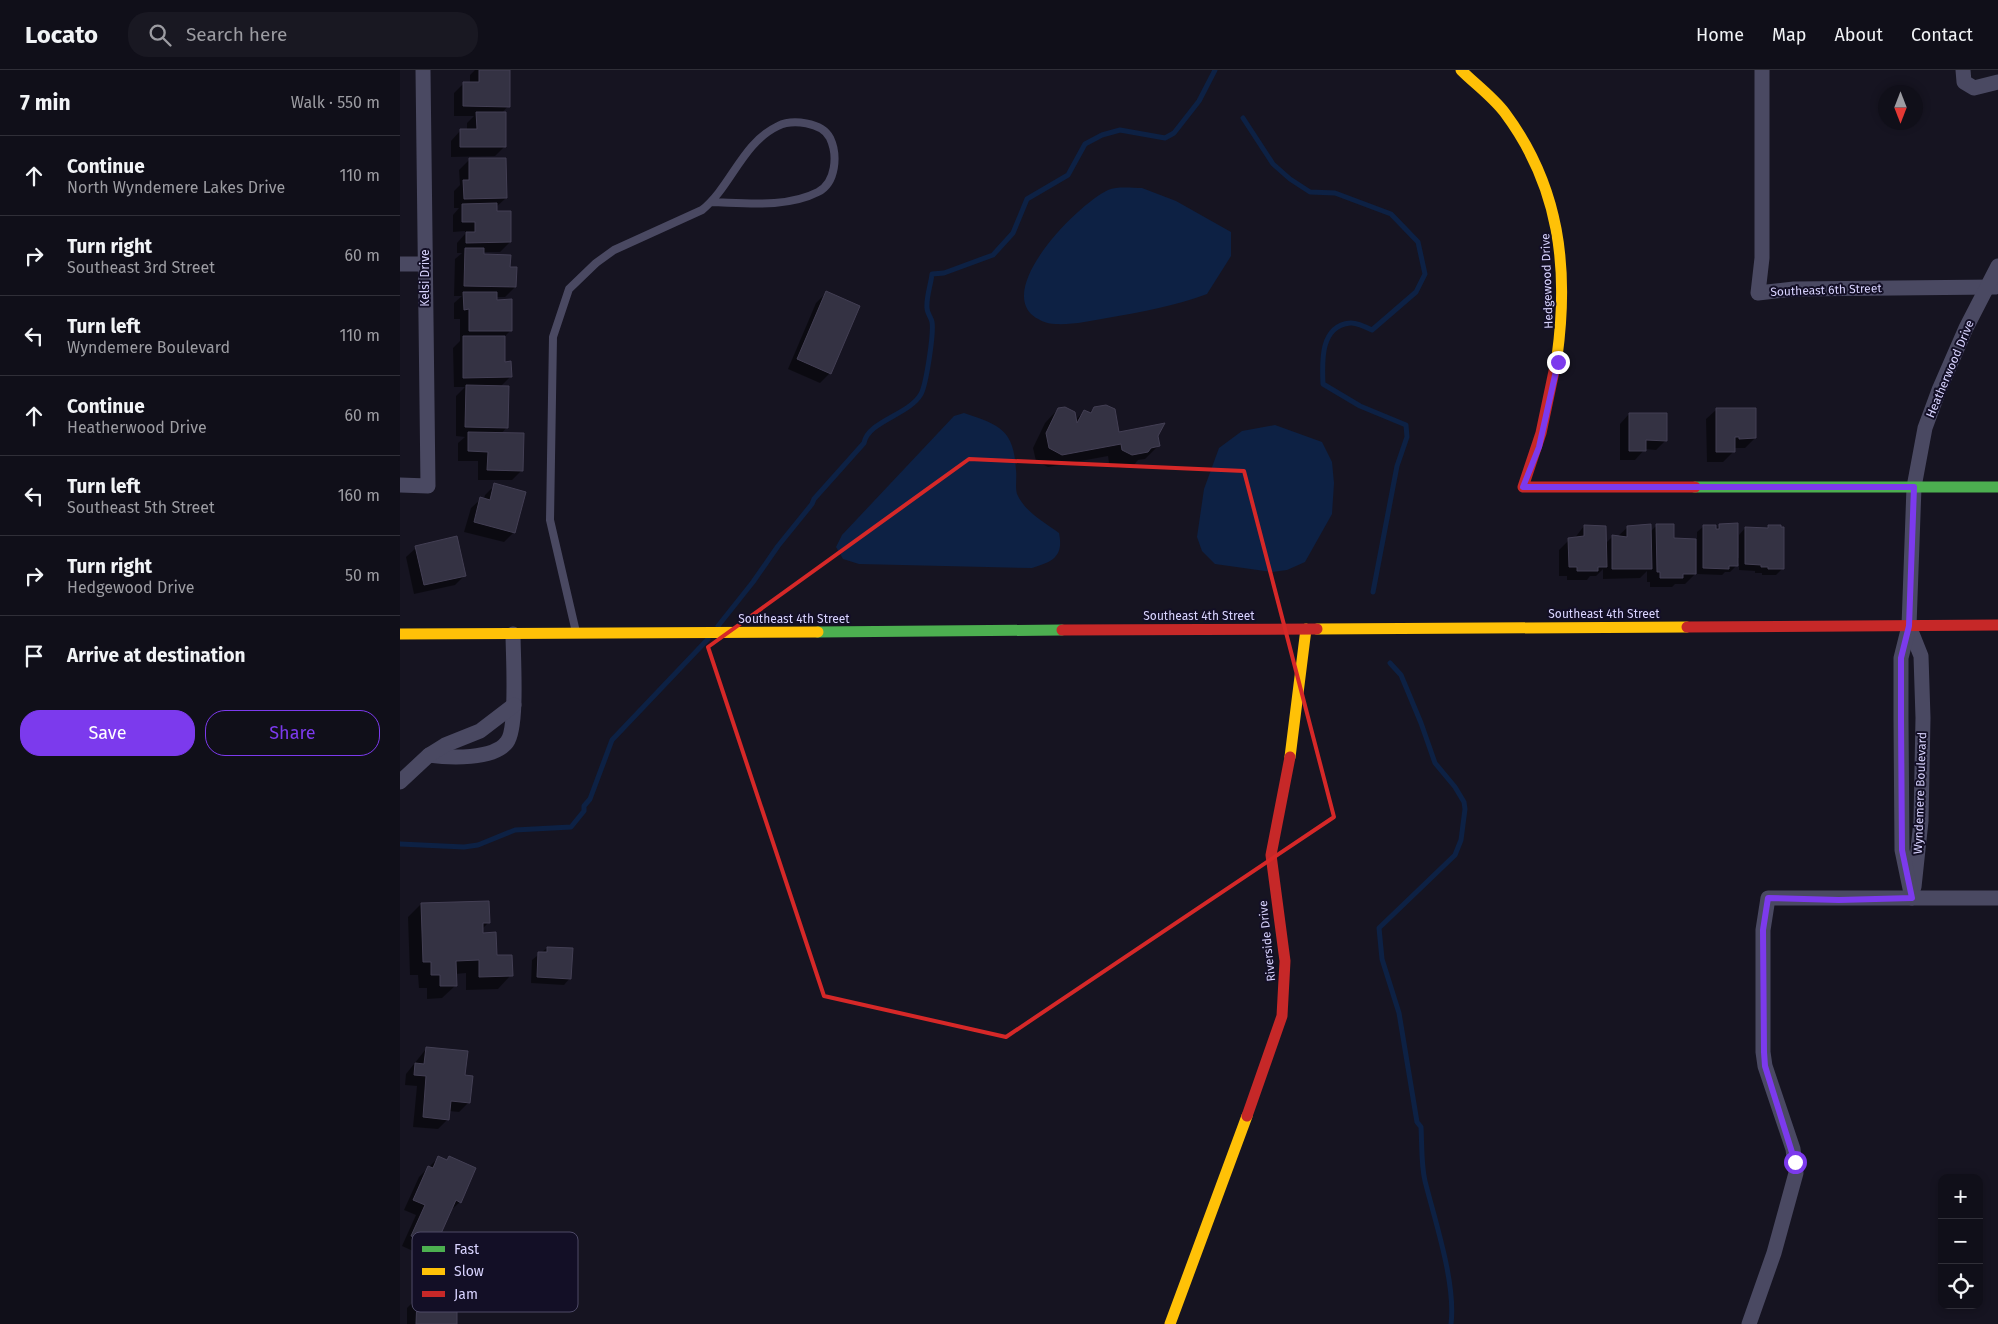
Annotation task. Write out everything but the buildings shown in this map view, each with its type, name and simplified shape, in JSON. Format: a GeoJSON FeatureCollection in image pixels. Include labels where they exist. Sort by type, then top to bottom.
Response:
{"type":"FeatureCollection","features":[{"type":"Feature","properties":{"kind":"street","name":"Kelsi Drive"},"geometry":{"type":"LineString","coordinates":[[400,485],[428,486],[424,70]]}},
{"type":"Feature","properties":{"kind":"street","name":"Hedgewood Drive"},"geometry":{"type":"LineString","coordinates":[[1461,70],[1476,75],[1524,139],[1545,181],[1560,236],[1563,302],[1559,352],[1539,447],[1523,487],[1914,487]]}},
{"type":"Feature","properties":{"kind":"street","name":"Southeast 6th Street"},"geometry":{"type":"LineString","coordinates":[[1762,70],[1762,258],[1758,293],[1794,289],[1993,286]]}},
{"type":"Feature","properties":{"kind":"street"},"geometry":{"type":"LineString","coordinates":[[1963,70],[1964,82],[1974,88],[1998,82]]}},
{"type":"Feature","properties":{"kind":"street"},"geometry":{"type":"LineString","coordinates":[[400,264],[425,264]]}},
{"type":"Feature","properties":{"kind":"street","name":"Heatherwood Drive"},"geometry":{"type":"LineString","coordinates":[[1909,626],[1914,487],[1925,428],[1966,328],[1993,286],[1998,266]]}},
{"type":"Feature","properties":{"kind":"street"},"geometry":{"type":"LineString","coordinates":[[1914,487],[1998,487]]}},
{"type":"Feature","properties":{"kind":"street","name":"Wyndemere Boulevard"},"geometry":{"type":"LineString","coordinates":[[1909,626],[1901,658],[1901,822],[1902,850],[1912,898]]}},
{"type":"Feature","properties":{"kind":"street","name":"Wyndemere Boulevard"},"geometry":{"type":"LineString","coordinates":[[1909,626],[1921,656],[1923,718],[1921,821],[1912,898]]}},
{"type":"Feature","properties":{"kind":"street","name":"Southeast 4th Street"},"geometry":{"type":"LineString","coordinates":[[400,634],[1998,626]]}},
{"type":"Feature","properties":{"kind":"street","name":"Riverside Drive"},"geometry":{"type":"LineString","coordinates":[[1170,1324],[1268,1061],[1282,1016],[1285,961],[1272,856],[1273,836],[1292,747],[1294,711],[1306,629]]}},
{"type":"Feature","properties":{"kind":"street"},"geometry":{"type":"LineString","coordinates":[[429,755],[459,758],[501,748],[511,737],[514,705],[513,634]]}},
{"type":"Feature","properties":{"kind":"street"},"geometry":{"type":"LineString","coordinates":[[400,782],[429,755],[445,745],[480,731],[514,705]]}},
{"type":"Feature","properties":{"kind":"street"},"geometry":{"type":"LineString","coordinates":[[1749,1324],[1774,1253],[1796,1173],[1793,1149],[1765,1066],[1763,930],[1768,898],[1839,900],[1998,898]]}},
{"type":"Feature","properties":{"kind":"lane"},"geometry":{"type":"LineString","coordinates":[[577,634],[550,520],[554,337],[569,289],[596,263],[614,250],[702,210],[712,202],[735,168],[763,135],[780,125],[801,122],[823,130],[830,138],[834,156],[834,173],[818,192],[783,202],[712,202]]}},
{"type":"Feature","properties":{"kind":"highlighted area"},"geometry":{"type":"Polygon","coordinates":[[[969,459],[1244,471],[1334,817],[1006,1037],[824,996],[708,647],[969,459]]]}},
{"type":"Feature","properties":{"kind":"water"},"geometry":{"type":"Polygon","coordinates":[[[1142,188],[1176,201],[1231,232],[1231,256],[1207,294],[1158,308],[1081,323],[1052,324],[1033,316],[1024,300],[1026,283],[1034,264],[1047,245],[1080,210],[1108,190],[1142,188]]]}},
{"type":"Feature","properties":{"kind":"water"},"geometry":{"type":"Polygon","coordinates":[[[964,413],[996,426],[1008,438],[1015,457],[1016,488],[1020,500],[1041,521],[1059,533],[1060,548],[1055,557],[1051,561],[1032,568],[859,564],[843,559],[836,547],[842,535],[954,416],[964,413]]]}},
{"type":"Feature","properties":{"kind":"water"},"geometry":{"type":"Polygon","coordinates":[[[1275,425],[1322,442],[1332,462],[1334,483],[1332,514],[1305,562],[1287,570],[1272,572],[1215,564],[1202,551],[1197,537],[1204,489],[1219,448],[1242,431],[1275,425]]]}},
{"type":"Feature","properties":{"kind":"waterway"},"geometry":{"type":"LineString","coordinates":[[718,626],[814,499],[864,443],[867,435],[881,423],[908,407],[921,394],[932,337],[932,322],[927,304],[932,274],[944,273],[993,255],[1013,233],[1027,199],[1068,175],[1085,144],[1102,135],[1120,130],[1165,138],[1174,133],[1199,101],[1215,70]]}},
{"type":"Feature","properties":{"kind":"waterway"},"geometry":{"type":"LineString","coordinates":[[1243,118],[1273,164],[1290,179],[1310,192],[1335,193],[1391,214],[1418,242],[1425,274],[1416,292],[1372,330],[1355,323],[1340,326],[1328,338],[1323,356],[1323,384],[1360,406],[1406,425],[1407,437],[1397,466],[1373,592]]}},
{"type":"Feature","properties":{"kind":"waterway"},"geometry":{"type":"LineString","coordinates":[[400,844],[464,847],[478,845],[515,830],[571,827],[584,811],[584,806],[590,799],[612,740],[708,639]]}},
{"type":"Feature","properties":{"kind":"waterway"},"geometry":{"type":"LineString","coordinates":[[1390,663],[1401,675],[1435,763],[1455,787],[1464,802],[1465,809],[1461,840],[1455,855],[1379,928],[1382,959],[1399,1013],[1417,1122],[1421,1127],[1422,1161],[1425,1181],[1448,1271],[1452,1308],[1451,1324]]}},
{"type":"Feature","properties":{"kind":"traffic: fast"},"geometry":{"type":"LineString","coordinates":[[1695,487],[1998,487]]}},
{"type":"Feature","properties":{"kind":"traffic: fast"},"geometry":{"type":"LineString","coordinates":[[818,632],[1062,630]]}},
{"type":"Feature","properties":{"kind":"traffic: slow"},"geometry":{"type":"LineString","coordinates":[[1461,70],[1505,113],[1524,141],[1549,199],[1556,229],[1562,292],[1557,357]]}},
{"type":"Feature","properties":{"kind":"traffic: slow"},"geometry":{"type":"LineString","coordinates":[[1317,629],[1687,627]]}},
{"type":"Feature","properties":{"kind":"traffic: slow"},"geometry":{"type":"LineString","coordinates":[[1290,757],[1306,629]]}},
{"type":"Feature","properties":{"kind":"traffic: slow"},"geometry":{"type":"LineString","coordinates":[[400,634],[818,632]]}},
{"type":"Feature","properties":{"kind":"traffic: slow"},"geometry":{"type":"LineString","coordinates":[[1170,1324],[1247,1116]]}},
{"type":"Feature","properties":{"kind":"traffic: jam"},"geometry":{"type":"LineString","coordinates":[[1557,357],[1541,433],[1523,487],[1695,487]]}},
{"type":"Feature","properties":{"kind":"traffic: jam"},"geometry":{"type":"LineString","coordinates":[[1687,627],[1998,625]]}},
{"type":"Feature","properties":{"kind":"traffic: jam"},"geometry":{"type":"LineString","coordinates":[[1062,630],[1317,629]]}},
{"type":"Feature","properties":{"kind":"traffic: jam"},"geometry":{"type":"LineString","coordinates":[[1247,1116],[1282,1016],[1285,961],[1271,855],[1290,757]]}},
{"type":"Feature","properties":{"kind":"route"},"geometry":{"type":"LineString","coordinates":[[1558,362],[1539,447],[1523,487],[1914,487],[1909,626],[1901,658],[1902,850],[1912,898],[1799,900],[1768,898],[1763,930],[1765,1066],[1793,1149],[1795,1162]]}}]}
